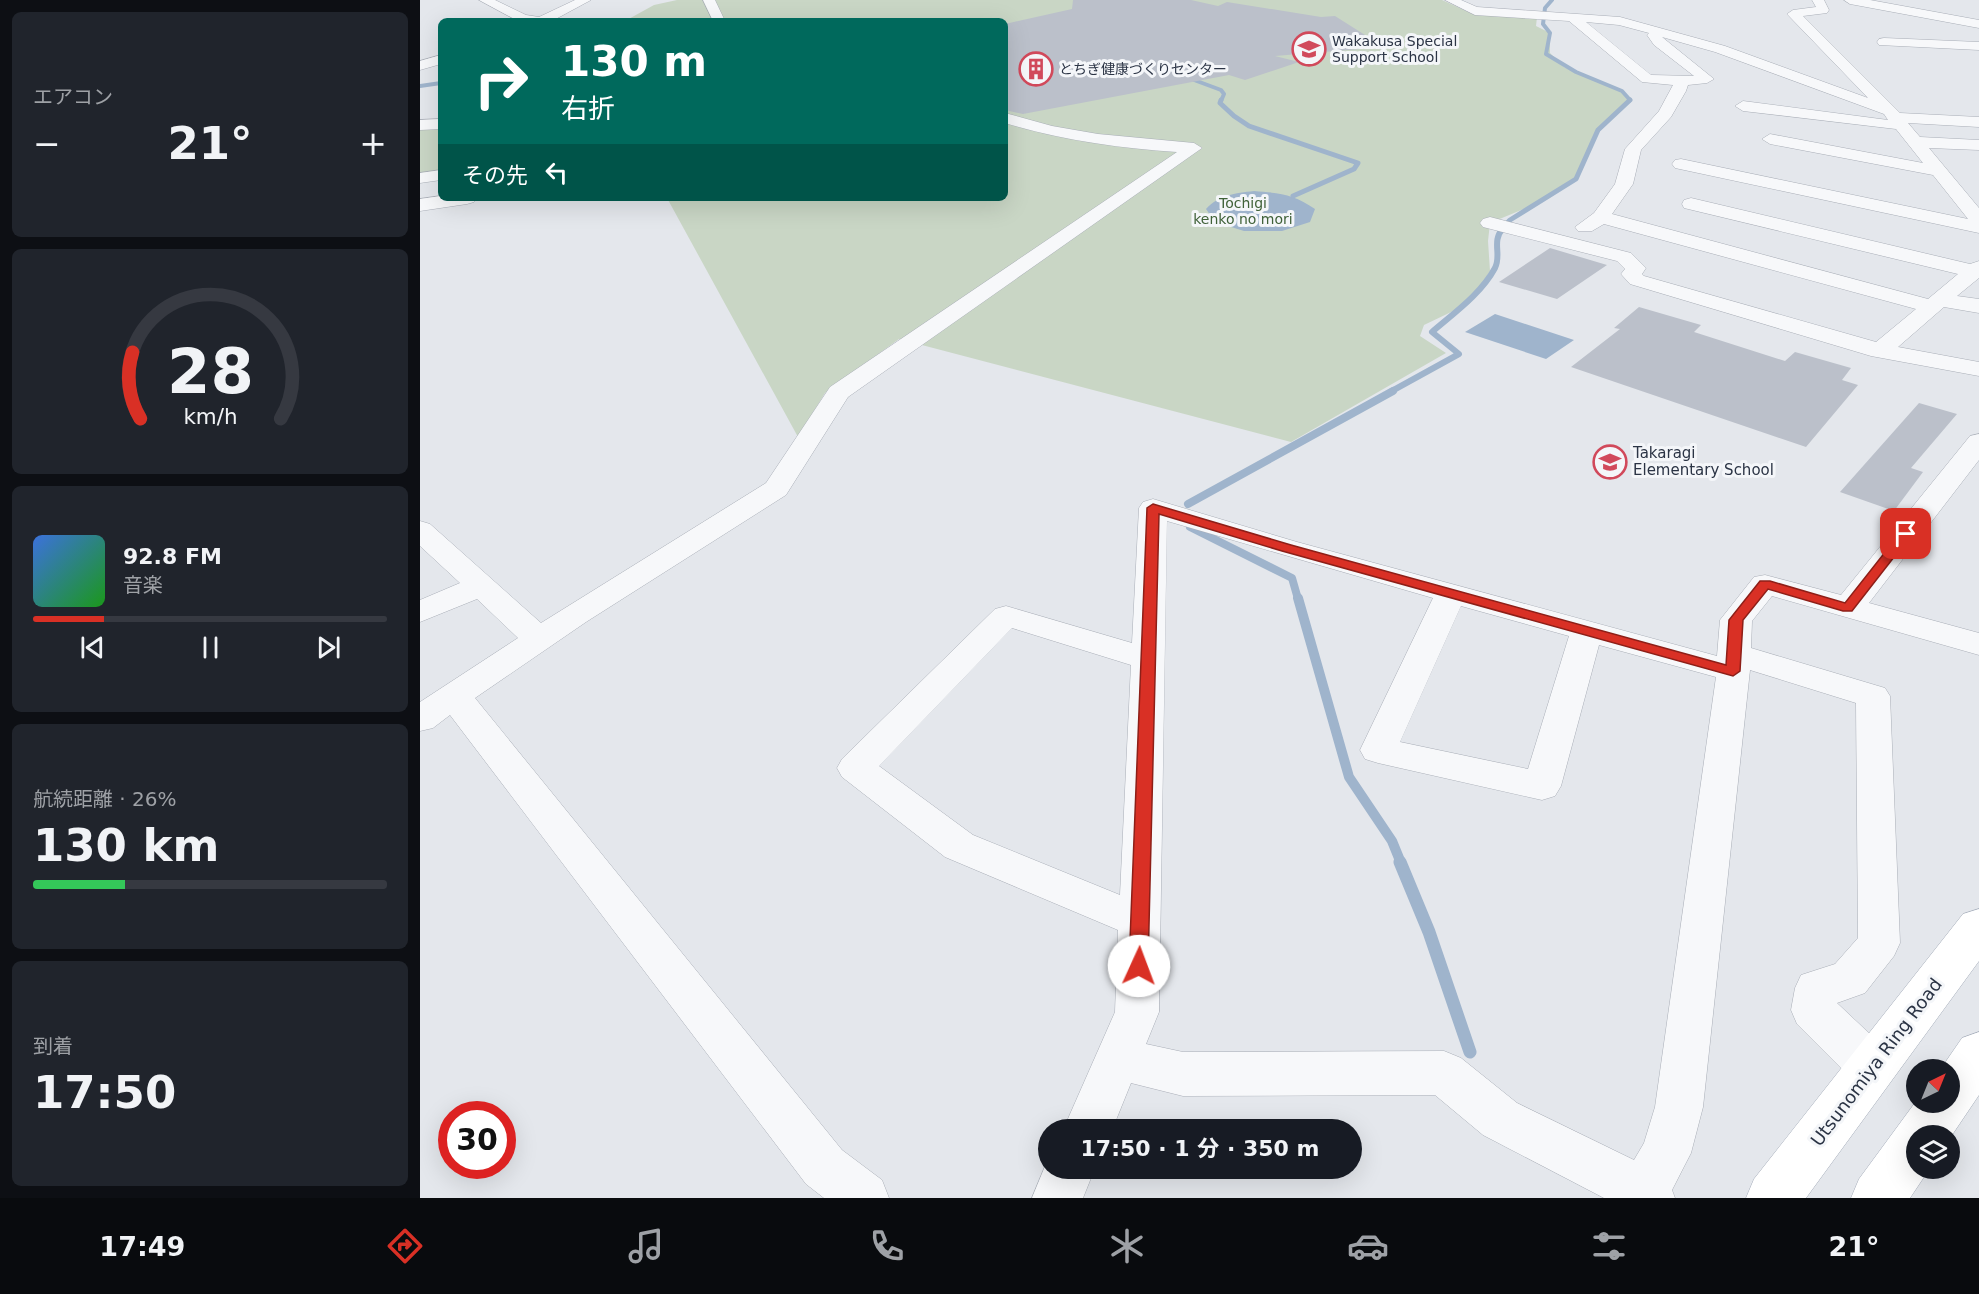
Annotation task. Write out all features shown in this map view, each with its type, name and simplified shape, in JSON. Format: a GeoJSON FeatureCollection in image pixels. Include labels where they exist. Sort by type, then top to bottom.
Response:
{"type":"FeatureCollection","features":[{"type":"Feature","properties":{"kind":"main road","name":"Utsunomiya Ring Road"},"geometry":{"type":"LineString","coordinates":[[1773,1198],[1979,927]]}},
{"type":"Feature","properties":{"kind":"main road"},"geometry":{"type":"LineString","coordinates":[[1960,1082],[1979,1054]]}},
{"type":"Feature","properties":{"kind":"main road"},"geometry":{"type":"LineString","coordinates":[[1878,1198],[1906,1159]]}},
{"type":"Feature","properties":{"kind":"street"},"geometry":{"type":"LineString","coordinates":[[485,0],[522,18]]}},
{"type":"Feature","properties":{"kind":"street"},"geometry":{"type":"LineString","coordinates":[[546,18],[585,0]]}},
{"type":"Feature","properties":{"kind":"street"},"geometry":{"type":"LineString","coordinates":[[709,0],[718,18]]}},
{"type":"Feature","properties":{"kind":"street"},"geometry":{"type":"LineString","coordinates":[[1451,0],[1475,11],[1490,6],[1620,21],[1720,49],[1895,118]]}},
{"type":"Feature","properties":{"kind":"street"},"geometry":{"type":"LineString","coordinates":[[1818,0],[1823,10],[1793,14],[1895,118],[1979,220]]}},
{"type":"Feature","properties":{"kind":"street"},"geometry":{"type":"LineString","coordinates":[[1850,0],[1869,8],[1979,24]]}},
{"type":"Feature","properties":{"kind":"street"},"geometry":{"type":"LineString","coordinates":[[1929,15],[1942,33]]}},
{"type":"Feature","properties":{"kind":"street"},"geometry":{"type":"LineString","coordinates":[[1572,17],[1647,79],[1681,81],[1707,79],[1659,42],[1650,30]]}},
{"type":"Feature","properties":{"kind":"street"},"geometry":{"type":"LineString","coordinates":[[1884,42],[1979,46]]}},
{"type":"Feature","properties":{"kind":"street"},"geometry":{"type":"LineString","coordinates":[[420,66],[438,60]]}},
{"type":"Feature","properties":{"kind":"street"},"geometry":{"type":"LineString","coordinates":[[1574,234],[1601,217],[1624,184],[1633,149],[1665,114],[1679,91],[1681,81]]}},
{"type":"Feature","properties":{"kind":"street"},"geometry":{"type":"LineString","coordinates":[[1743,106],[1979,122]]}},
{"type":"Feature","properties":{"kind":"street"},"geometry":{"type":"LineString","coordinates":[[864,1198],[824,1167],[437,708],[539,639],[776,489],[839,392],[1194,148],[1087,139],[1008,119]]}},
{"type":"Feature","properties":{"kind":"street"},"geometry":{"type":"LineString","coordinates":[[420,125],[438,124]]}},
{"type":"Feature","properties":{"kind":"street"},"geometry":{"type":"LineString","coordinates":[[1770,139],[1967,178]]}},
{"type":"Feature","properties":{"kind":"street"},"geometry":{"type":"LineString","coordinates":[[1915,142],[1979,145]]}},
{"type":"Feature","properties":{"kind":"street"},"geometry":{"type":"LineString","coordinates":[[1681,164],[1979,227]]}},
{"type":"Feature","properties":{"kind":"street"},"geometry":{"type":"LineString","coordinates":[[420,178],[438,175]]}},
{"type":"Feature","properties":{"kind":"street"},"geometry":{"type":"LineString","coordinates":[[420,205],[447,201]]}},
{"type":"Feature","properties":{"kind":"street"},"geometry":{"type":"LineString","coordinates":[[1691,204],[1976,269]]}},
{"type":"Feature","properties":{"kind":"street"},"geometry":{"type":"LineString","coordinates":[[1601,217],[1939,299],[1979,306]]}},
{"type":"Feature","properties":{"kind":"street"},"geometry":{"type":"LineString","coordinates":[[1490,224],[1624,257],[1636,268],[1632,274],[1637,280],[1880,351],[1979,369]]}},
{"type":"Feature","properties":{"kind":"street"},"geometry":{"type":"LineString","coordinates":[[1694,226],[1939,299]]}},
{"type":"Feature","properties":{"kind":"street"},"geometry":{"type":"LineString","coordinates":[[1880,351],[1976,269]]}},
{"type":"Feature","properties":{"kind":"street"},"geometry":{"type":"LineString","coordinates":[[1848,608],[1979,442]]}},
{"type":"Feature","properties":{"kind":"street"},"geometry":{"type":"LineString","coordinates":[[1092,1119],[1137,1012],[1153,508],[1587,631],[1873,696],[1879,943],[1849,981],[1817,988],[1813,1010],[1872,1067]]}},
{"type":"Feature","properties":{"kind":"street"},"geometry":{"type":"LineString","coordinates":[[420,530],[539,639]]}},
{"type":"Feature","properties":{"kind":"street"},"geometry":{"type":"LineString","coordinates":[[1117,1058],[1183,1074],[1444,1073],[1500,1119],[1644,1196],[1666,1153],[1679,1107],[1734,663],[1736,620],[1765,584],[1979,645]]}},
{"type":"Feature","properties":{"kind":"street"},"geometry":{"type":"LineString","coordinates":[[420,612],[481,586]]}},
{"type":"Feature","properties":{"kind":"street"},"geometry":{"type":"LineString","coordinates":[[1451,593],[1378,750],[1542,786],[1587,631]]}},
{"type":"Feature","properties":{"kind":"street"},"geometry":{"type":"LineString","coordinates":[[1140,921],[959,846],[855,768],[1006,616],[1150,659]]}},
{"type":"Feature","properties":{"kind":"street"},"geometry":{"type":"LineString","coordinates":[[1057,1198],[1065,1179]]}},
{"type":"Feature","properties":{"kind":"green space","name":"Tochigi kenko no mori"},"geometry":{"type":"Polygon","coordinates":[[[677,0],[1442,0],[1471,13],[1537,17],[1536,26],[1550,33],[1550,53],[1564,67],[1622,91],[1630,100],[1598,130],[1576,179],[1548,199],[1490,223],[1488,241],[1490,271],[1470,303],[1424,325],[1420,336],[1446,353],[1291,442],[899,339],[825,393],[798,437],[669,201],[1008,201],[1008,18],[630,18],[654,5],[677,0]]]}},
{"type":"Feature","properties":{"kind":"green space"},"geometry":{"type":"Polygon","coordinates":[[[420,128],[438,128],[438,172],[420,173],[420,128]]]}},
{"type":"Feature","properties":{"kind":"water"},"geometry":{"type":"Polygon","coordinates":[[[1254,191],[1286,195],[1300,200],[1315,209],[1310,222],[1282,231],[1244,231],[1215,222],[1206,209],[1222,198],[1254,191]]]}},
{"type":"Feature","properties":{"kind":"water"},"geometry":{"type":"Polygon","coordinates":[[[1495,314],[1574,340],[1546,359],[1465,332],[1495,314]]]}},
{"type":"Feature","properties":{"kind":"building"},"geometry":{"type":"Polygon","coordinates":[[[1073,0],[1191,0],[1218,6],[1227,2],[1321,17],[1335,16],[1384,47],[1275,56],[1299,62],[1245,80],[1229,75],[1023,114],[1008,111],[1008,23],[1072,9],[1073,0]]]}},
{"type":"Feature","properties":{"kind":"building"},"geometry":{"type":"Polygon","coordinates":[[[1550,248],[1607,265],[1557,299],[1499,282],[1550,248]]]}},
{"type":"Feature","properties":{"kind":"building"},"geometry":{"type":"Polygon","coordinates":[[[1639,307],[1701,325],[1694,332],[1785,361],[1795,352],[1851,368],[1842,380],[1858,385],[1806,447],[1571,367],[1620,329],[1614,328],[1639,307]]]}},
{"type":"Feature","properties":{"kind":"building"},"geometry":{"type":"Polygon","coordinates":[[[1919,403],[1957,414],[1911,468],[1923,472],[1894,511],[1840,492],[1919,403]]]}},
{"type":"Feature","properties":{"kind":"waterway"},"geometry":{"type":"LineString","coordinates":[[1552,0],[1545,8],[1543,24],[1550,33],[1546,54],[1576,72],[1622,91],[1630,100]]}},
{"type":"Feature","properties":{"kind":"waterway"},"geometry":{"type":"LineString","coordinates":[[1186,77],[1221,90],[1224,94],[1221,101]]}},
{"type":"Feature","properties":{"kind":"waterway"},"geometry":{"type":"LineString","coordinates":[[420,86],[438,83]]}},
{"type":"Feature","properties":{"kind":"waterway"},"geometry":{"type":"LineString","coordinates":[[1221,100],[1220,103],[1249,126],[1358,163],[1354,169],[1293,196]]}},
{"type":"Feature","properties":{"kind":"waterway"},"geometry":{"type":"LineString","coordinates":[[1502,229],[1510,220],[1576,179],[1598,130],[1630,100]]}},
{"type":"Feature","properties":{"kind":"waterway"},"geometry":{"type":"LineString","coordinates":[[1390,392],[1459,354],[1432,332],[1466,303],[1489,277],[1497,263],[1497,243],[1499,233],[1503,228]]}},
{"type":"Feature","properties":{"kind":"waterway"},"geometry":{"type":"LineString","coordinates":[[1188,504],[1393,391]]}},
{"type":"Feature","properties":{"kind":"waterway"},"geometry":{"type":"LineString","coordinates":[[1190,527],[1292,578],[1298,599]]}},
{"type":"Feature","properties":{"kind":"waterway"},"geometry":{"type":"LineString","coordinates":[[1298,598],[1349,777],[1392,841],[1401,863]]}},
{"type":"Feature","properties":{"kind":"waterway"},"geometry":{"type":"LineString","coordinates":[[1400,862],[1429,932],[1470,1052]]}},
{"type":"Feature","properties":{"kind":"place","name":"Wakakusa Special Support School"},"geometry":{"type":"Point","coordinates":[1309,49]}},
{"type":"Feature","properties":{"kind":"place","name":"とちぎ健康づくりセンター"},"geometry":{"type":"Point","coordinates":[1036,69]}},
{"type":"Feature","properties":{"kind":"place","name":"Takaragi Elementary School"},"geometry":{"type":"Point","coordinates":[1610,462]}},
{"type":"Feature","properties":{"kind":"route"},"geometry":{"type":"LineString","coordinates":[[1139,966],[1153,508],[1286,548],[1733,671],[1736,620],[1765,584],[1848,608],[1906,534]]}}]}
